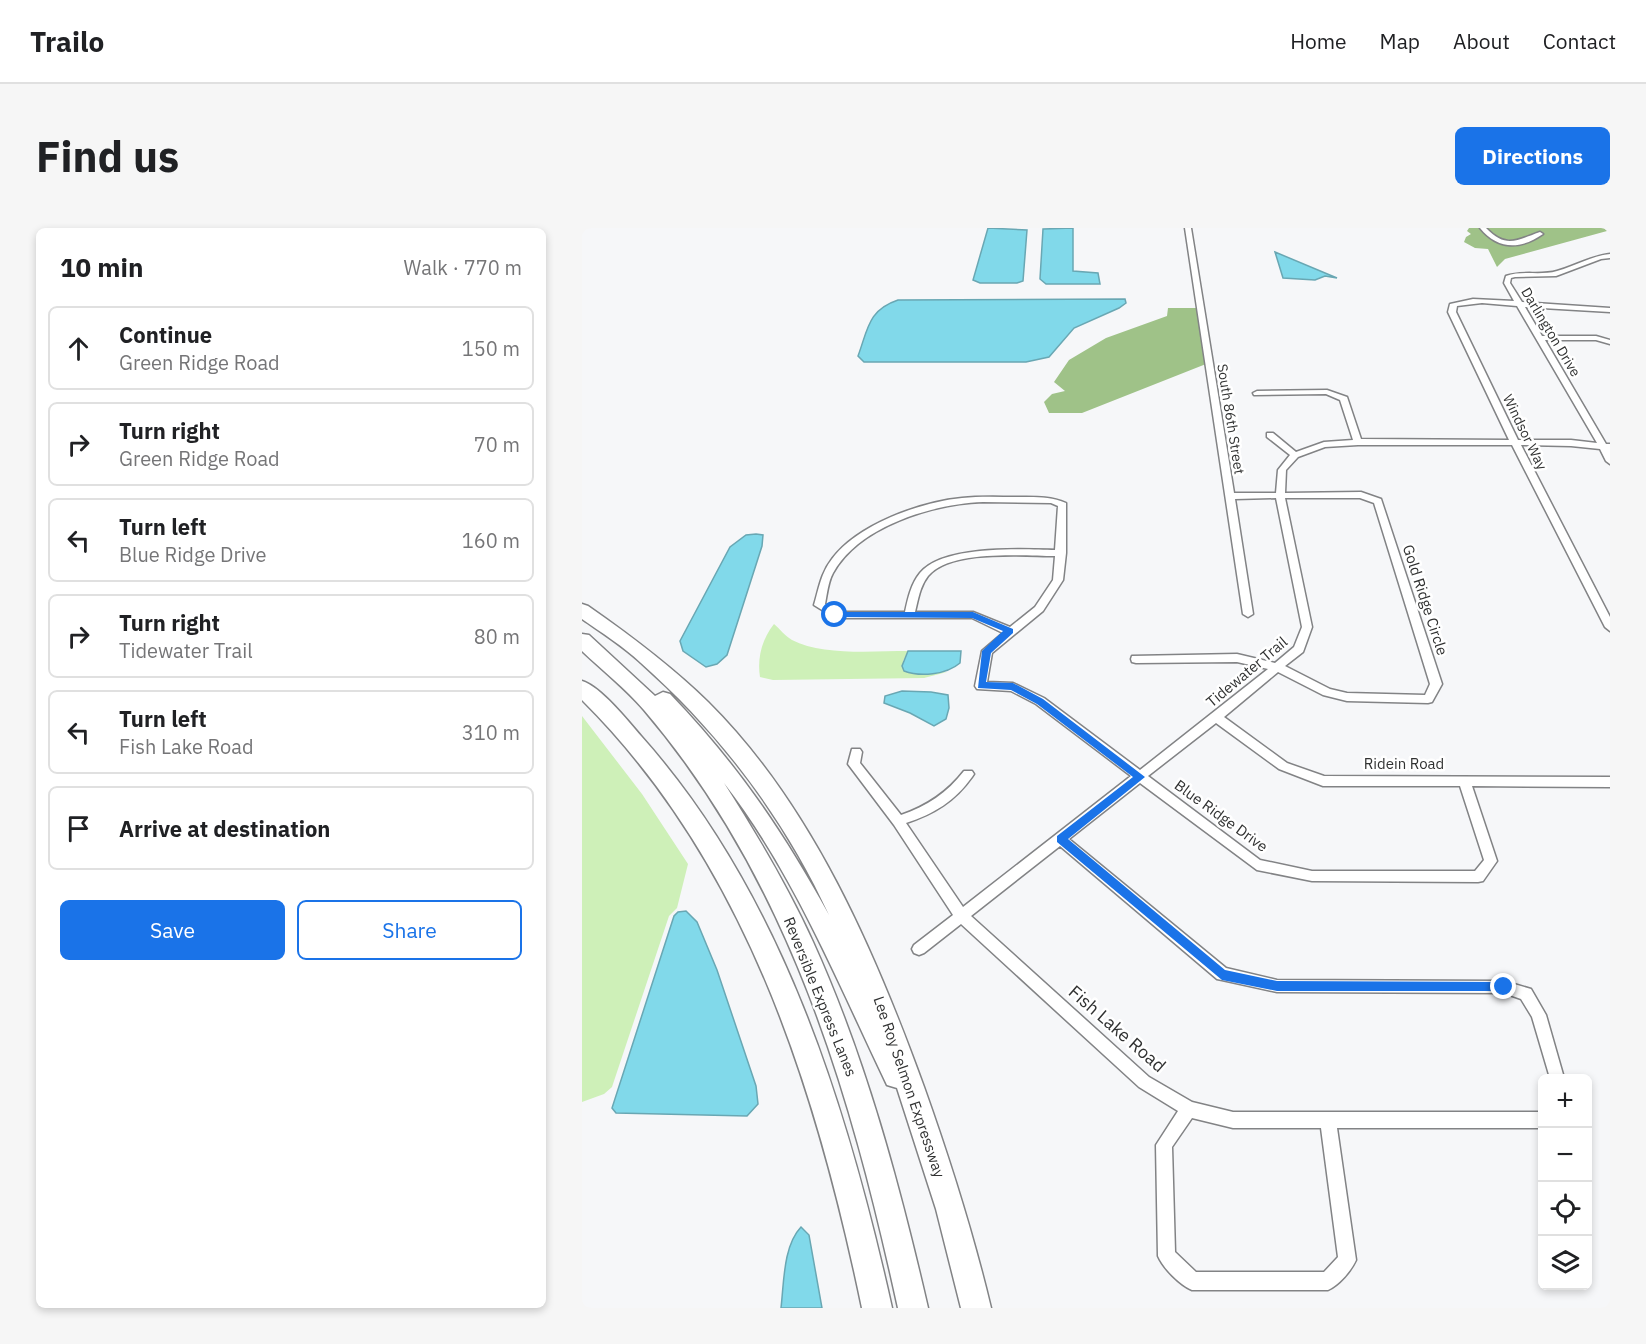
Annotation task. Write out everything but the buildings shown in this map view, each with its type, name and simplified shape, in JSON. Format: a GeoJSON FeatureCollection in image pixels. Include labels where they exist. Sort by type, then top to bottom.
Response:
{"type":"FeatureCollection","features":[{"type":"Feature","properties":{"kind":"highway"},"geometry":{"type":"LineString","coordinates":[[584,610],[633,645],[644,676]]}},
{"type":"Feature","properties":{"kind":"highway"},"geometry":{"type":"LineString","coordinates":[[582,635],[621,667]]}},
{"type":"Feature","properties":{"kind":"highway","name":"Reversible Express Lanes"},"geometry":{"type":"LineString","coordinates":[[582,640],[621,667],[644,676],[670,726],[717,790],[760,861],[794,927],[832,1020],[858,1094],[885,1189],[913,1308]]}},
{"type":"Feature","properties":{"kind":"highway"},"geometry":{"type":"LineString","coordinates":[[582,670],[610,711],[691,816],[734,888],[777,978],[805,1047],[832,1130],[858,1224],[876,1308]]}},
{"type":"Feature","properties":{"kind":"highway","name":"Lee Roy Selmon Expressway"},"geometry":{"type":"LineString","coordinates":[[644,676],[726,769],[769,831],[814,909],[932,1149],[954,1219],[976,1308]]}},
{"type":"Feature","properties":{"kind":"highway"},"geometry":{"type":"LineString","coordinates":[[582,688],[610,711]]}},
{"type":"Feature","properties":{"kind":"street","name":"South 86th Street"},"geometry":{"type":"LineString","coordinates":[[1188,228],[1248,614]]}},
{"type":"Feature","properties":{"kind":"street"},"geometry":{"type":"LineString","coordinates":[[1483,228],[1491,239],[1505,244],[1540,234]]}},
{"type":"Feature","properties":{"kind":"street","name":"Darlington Drive"},"geometry":{"type":"LineString","coordinates":[[1610,256],[1600,257],[1556,274],[1510,276],[1507,283],[1607,446],[1610,461]]}},
{"type":"Feature","properties":{"kind":"street","name":"Windsor Way"},"geometry":{"type":"LineString","coordinates":[[1518,303],[1467,301],[1454,304],[1452,312],[1515,443],[1610,627]]}},
{"type":"Feature","properties":{"kind":"street"},"geometry":{"type":"LineString","coordinates":[[1518,303],[1610,309]]}},
{"type":"Feature","properties":{"kind":"street"},"geometry":{"type":"LineString","coordinates":[[1539,338],[1596,338],[1610,342]]}},
{"type":"Feature","properties":{"kind":"street"},"geometry":{"type":"LineString","coordinates":[[1257,393],[1327,392],[1344,399],[1358,442]]}},
{"type":"Feature","properties":{"kind":"street"},"geometry":{"type":"LineString","coordinates":[[1270,435],[1295,455],[1324,445],[1358,442],[1571,443],[1607,446]]}},
{"type":"Feature","properties":{"kind":"street","name":"Tidewater Trail"},"geometry":{"type":"LineString","coordinates":[[919,949],[1216,717],[1299,649],[1307,627],[1280,496],[1282,470],[1295,455]]}},
{"type":"Feature","properties":{"kind":"street","name":"Gold Ridge Circle"},"geometry":{"type":"LineString","coordinates":[[1229,496],[1361,495],[1378,501],[1436,684],[1428,699],[1347,697],[1327,692],[1277,667]]}},
{"type":"Feature","properties":{"kind":"street"},"geometry":{"type":"LineString","coordinates":[[1052,500],[1062,506],[1061,553],[1058,580],[1039,609],[1010,631],[973,615],[835,615],[819,605],[827,574],[844,551],[874,530],[912,513],[959,501],[1052,500]]}},
{"type":"Feature","properties":{"kind":"street"},"geometry":{"type":"LineString","coordinates":[[909,615],[918,585],[926,571],[957,557],[990,553],[1061,553]]}},
{"type":"Feature","properties":{"kind":"street","name":"Blue Ridge Drive"},"geometry":{"type":"LineString","coordinates":[[1010,631],[987,651],[981,686],[1013,687],[1040,701],[1257,865],[1312,876],[1478,877],[1491,861],[1464,781]]}},
{"type":"Feature","properties":{"kind":"street"},"geometry":{"type":"LineString","coordinates":[[1136,659],[1237,658],[1277,667]]}},
{"type":"Feature","properties":{"kind":"street","name":"Ridein Road"},"geometry":{"type":"LineString","coordinates":[[1216,717],[1283,766],[1323,781],[1610,782]]}},
{"type":"Feature","properties":{"kind":"street","name":"Fish Lake Road"},"geometry":{"type":"LineString","coordinates":[[856,752],[854,764],[898,822],[961,916],[1144,1082],[1189,1109],[1233,1120],[1538,1120]]}},
{"type":"Feature","properties":{"kind":"street"},"geometry":{"type":"LineString","coordinates":[[898,822],[922,813],[957,791],[968,774]]}},
{"type":"Feature","properties":{"kind":"street"},"geometry":{"type":"LineString","coordinates":[[1061,839],[1222,974],[1277,986],[1504,987],[1526,994],[1539,1015],[1556,1074]]}},
{"type":"Feature","properties":{"kind":"street"},"geometry":{"type":"LineString","coordinates":[[1189,1109],[1164,1145],[1167,1256],[1192,1281],[1328,1281],[1347,1260],[1328,1120]]}},
{"type":"Feature","properties":{"kind":"green space"},"geometry":{"type":"Polygon","coordinates":[[[1469,228],[1481,228],[1495,241],[1510,245],[1526,242],[1543,234],[1540,232],[1517,241],[1504,242],[1498,240],[1486,228],[1604,228],[1607,231],[1505,259],[1497,267],[1488,249],[1475,248],[1464,242],[1471,234],[1467,231],[1469,228]]]}},
{"type":"Feature","properties":{"kind":"green space"},"geometry":{"type":"Polygon","coordinates":[[[1168,308],[1197,308],[1206,364],[1082,413],[1049,413],[1044,402],[1052,394],[1065,391],[1054,382],[1069,360],[1106,338],[1167,316],[1168,308]]]}},
{"type":"Feature","properties":{"kind":"green space"},"geometry":{"type":"Polygon","coordinates":[[[774,624],[789,638],[804,645],[848,652],[908,651],[903,661],[913,674],[947,672],[924,678],[773,680],[760,677],[761,649],[774,624]]]}},
{"type":"Feature","properties":{"kind":"green space"},"geometry":{"type":"Polygon","coordinates":[[[582,716],[642,794],[688,864],[677,908],[669,916],[612,1087],[604,1094],[582,1102],[582,716]]]}},
{"type":"Feature","properties":{"kind":"water"},"geometry":{"type":"Polygon","coordinates":[[[988,228],[1027,230],[1023,281],[980,283],[973,280],[988,228]]]}},
{"type":"Feature","properties":{"kind":"water"},"geometry":{"type":"Polygon","coordinates":[[[1073,228],[1073,271],[1098,273],[1100,284],[1046,284],[1040,279],[1043,229],[1073,228]]]}},
{"type":"Feature","properties":{"kind":"water"},"geometry":{"type":"Polygon","coordinates":[[[1275,252],[1337,278],[1325,276],[1315,280],[1283,278],[1275,252]]]}},
{"type":"Feature","properties":{"kind":"water"},"geometry":{"type":"Polygon","coordinates":[[[1125,299],[1126,303],[1119,308],[1074,328],[1049,357],[1026,362],[864,362],[858,356],[867,329],[875,315],[880,309],[898,300],[1125,299]]]}},
{"type":"Feature","properties":{"kind":"water"},"geometry":{"type":"Polygon","coordinates":[[[746,535],[763,535],[762,546],[727,655],[717,664],[706,667],[683,651],[680,641],[730,547],[746,535]]]}},
{"type":"Feature","properties":{"kind":"water"},"geometry":{"type":"Polygon","coordinates":[[[908,651],[961,651],[960,663],[940,672],[910,673],[904,671],[902,666],[908,651]]]}},
{"type":"Feature","properties":{"kind":"water"},"geometry":{"type":"Polygon","coordinates":[[[902,691],[948,695],[949,708],[946,719],[934,726],[884,703],[885,696],[902,691]]]}},
{"type":"Feature","properties":{"kind":"water"},"geometry":{"type":"Polygon","coordinates":[[[686,911],[697,922],[717,970],[756,1086],[758,1104],[747,1116],[616,1113],[612,1108],[674,916],[678,912],[686,911]]]}},
{"type":"Feature","properties":{"kind":"water"},"geometry":{"type":"Polygon","coordinates":[[[801,1227],[809,1235],[822,1308],[781,1308],[788,1254],[795,1235],[801,1227]]]}},
{"type":"Feature","properties":{"kind":"route"},"geometry":{"type":"LineString","coordinates":[[835,615],[973,615],[1010,631],[987,651],[981,686],[1013,687],[1040,701],[1140,777],[1061,839],[1222,974],[1277,986],[1504,987]]}}]}
